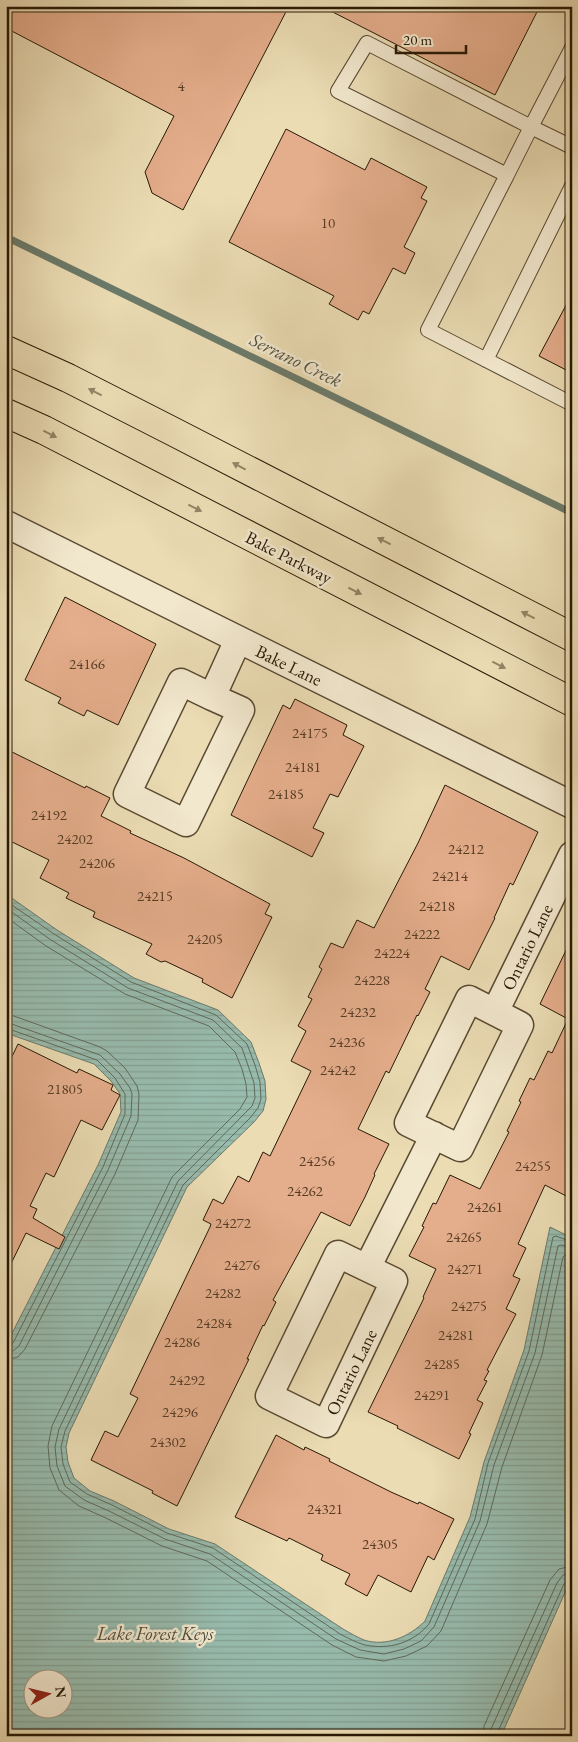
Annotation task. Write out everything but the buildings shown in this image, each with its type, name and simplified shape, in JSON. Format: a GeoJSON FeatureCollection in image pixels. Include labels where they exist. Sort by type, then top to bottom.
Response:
{"type":"FeatureCollection","features":[{"type":"Feature","properties":{"kind":"main road"},"geometry":{"type":"LineString","coordinates":[[6,350],[68,378],[572,637]]}},
{"type":"Feature","properties":{"kind":"main road","name":"Bake Parkway"},"geometry":{"type":"LineString","coordinates":[[6,413],[44,430],[572,702]]}},
{"type":"Feature","properties":{"kind":"street","name":"Bake Lane"},"geometry":{"type":"LineString","coordinates":[[6,524],[572,805]]}},
{"type":"Feature","properties":{"kind":"street"},"geometry":{"type":"LineString","coordinates":[[212,696],[238,640]]}},
{"type":"Feature","properties":{"kind":"street"},"geometry":{"type":"LineString","coordinates":[[181,682],[212,696],[241,710],[186,823],[127,794],[181,682]]}},
{"type":"Feature","properties":{"kind":"street","name":"Ontario Lane"},"geometry":{"type":"LineString","coordinates":[[495,1012],[572,855]]}},
{"type":"Feature","properties":{"kind":"street","name":"Ontario Lane"},"geometry":{"type":"LineString","coordinates":[[469,999],[495,1012],[520,1025],[460,1148],[408,1123],[469,999]]}},
{"type":"Feature","properties":{"kind":"street"},"geometry":{"type":"LineString","coordinates":[[367,1268],[434,1136]]}},
{"type":"Feature","properties":{"kind":"street","name":"Ontario Lane"},"geometry":{"type":"LineString","coordinates":[[338,1254],[367,1268],[394,1281],[326,1424],[269,1396],[338,1254]]}},
{"type":"Feature","properties":{"kind":"lane"},"geometry":{"type":"LineString","coordinates":[[507,175],[338,91],[367,43],[572,147]]}},
{"type":"Feature","properties":{"kind":"lane"},"geometry":{"type":"LineString","coordinates":[[572,48],[428,330],[572,404]]}},
{"type":"Feature","properties":{"kind":"lane"},"geometry":{"type":"LineString","coordinates":[[486,360],[572,186]]}},
{"type":"Feature","properties":{"kind":"water","name":"Lake Forest Keys"},"geometry":{"type":"Polygon","coordinates":[[[6,894],[57,930],[134,978],[218,1010],[251,1042],[265,1081],[266,1099],[263,1111],[187,1187],[69,1433],[66,1447],[68,1462],[74,1478],[90,1491],[169,1529],[215,1544],[343,1629],[364,1640],[381,1642],[397,1639],[412,1632],[425,1621],[470,1517],[484,1462],[524,1350],[550,1227],[572,1238],[572,1582],[567,1588],[501,1736],[6,1736],[6,1345],[98,1165],[121,1112],[120,1094],[111,1081],[94,1064],[6,1033],[6,894]]]}},
{"type":"Feature","properties":{"kind":"waterway","name":"Serrano Creek"},"geometry":{"type":"LineString","coordinates":[[6,237],[572,513]]}}]}
